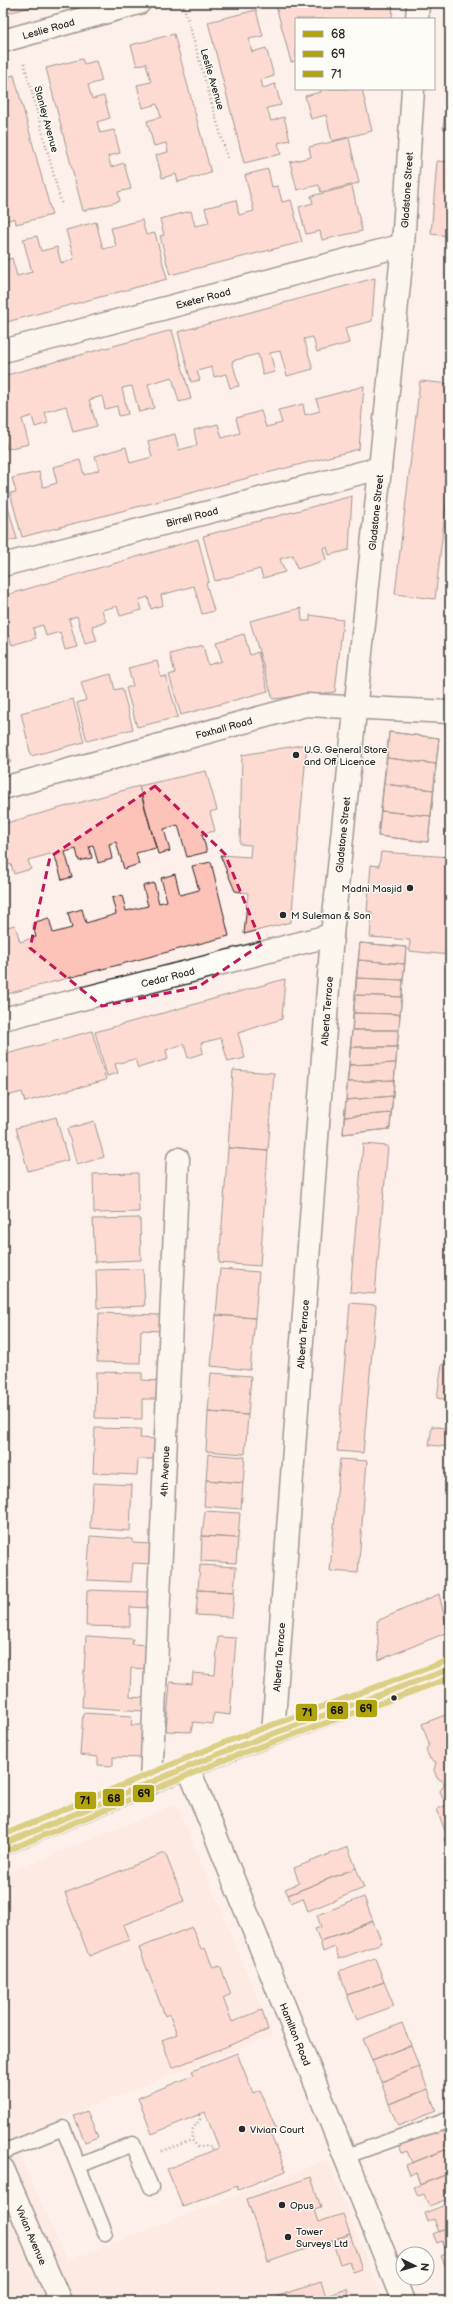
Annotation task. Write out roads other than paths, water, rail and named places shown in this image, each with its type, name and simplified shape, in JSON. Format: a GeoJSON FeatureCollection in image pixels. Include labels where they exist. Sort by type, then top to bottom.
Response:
{"type":"FeatureCollection","features":[{"type":"Feature","properties":{"kind":"street","name":"Leslie Road"},"geometry":{"type":"LineString","coordinates":[[10,39],[139,3]]}},
{"type":"Feature","properties":{"kind":"street"},"geometry":{"type":"LineString","coordinates":[[417,18],[418,3]]}},
{"type":"Feature","properties":{"kind":"street","name":"Gladstone Street"},"geometry":{"type":"LineString","coordinates":[[332,935],[357,707],[403,245],[413,90]]}},
{"type":"Feature","properties":{"kind":"street","name":"Exeter Road"},"geometry":{"type":"LineString","coordinates":[[3,351],[403,245]]}},
{"type":"Feature","properties":{"kind":"street","name":"Birrell Road"},"geometry":{"type":"LineString","coordinates":[[3,565],[380,468]]}},
{"type":"Feature","properties":{"kind":"street","name":"Foxhall Road"},"geometry":{"type":"LineString","coordinates":[[3,788],[306,705],[450,712]]}},
{"type":"Feature","properties":{"kind":"street","name":"Cedar Road"},"geometry":{"type":"LineString","coordinates":[[3,1019],[332,935]]}},
{"type":"Feature","properties":{"kind":"street","name":"Alberta Terrace"},"geometry":{"type":"LineString","coordinates":[[273,1733],[332,935]]}},
{"type":"Feature","properties":{"kind":"street","name":"4th Avenue"},"geometry":{"type":"LineString","coordinates":[[151,1783],[178,1159]]}},
{"type":"Feature","properties":{"kind":"street"},"geometry":{"type":"LineString","coordinates":[[3,1844],[273,1733],[450,1669]]}},
{"type":"Feature","properties":{"kind":"street","name":"Hamilton Road"},"geometry":{"type":"LineString","coordinates":[[188,1767],[402,2301]]}},
{"type":"Feature","properties":{"kind":"street","name":"Vivian Avenue"},"geometry":{"type":"LineString","coordinates":[[3,2169],[60,2301]]}},
{"type":"Feature","properties":{"kind":"lane"},"geometry":{"type":"LineString","coordinates":[[344,2156],[450,2119]]}},
{"type":"Feature","properties":{"kind":"lane"},"geometry":{"type":"LineString","coordinates":[[3,2152],[63,2128],[105,2233]]}},
{"type":"Feature","properties":{"kind":"lane"},"geometry":{"type":"LineString","coordinates":[[78,2166],[133,2144],[151,2187]]}},
{"type":"Feature","properties":{"kind":"place","name":"U.G. General Store and Off Licence"},"geometry":{"type":"Point","coordinates":[296,755]}},
{"type":"Feature","properties":{"kind":"place","name":"Madni Masjid"},"geometry":{"type":"Point","coordinates":[410,888]}},
{"type":"Feature","properties":{"kind":"place","name":"M Suleman & Son"},"geometry":{"type":"Point","coordinates":[283,915]}},
{"type":"Feature","properties":{"kind":"place","name":"Vivian Court"},"geometry":{"type":"Point","coordinates":[242,2129]}},
{"type":"Feature","properties":{"kind":"place","name":"Opus"},"geometry":{"type":"Point","coordinates":[282,2205]}},
{"type":"Feature","properties":{"kind":"place","name":"Tower Surveys Ltd"},"geometry":{"type":"Point","coordinates":[288,2237]}}]}
